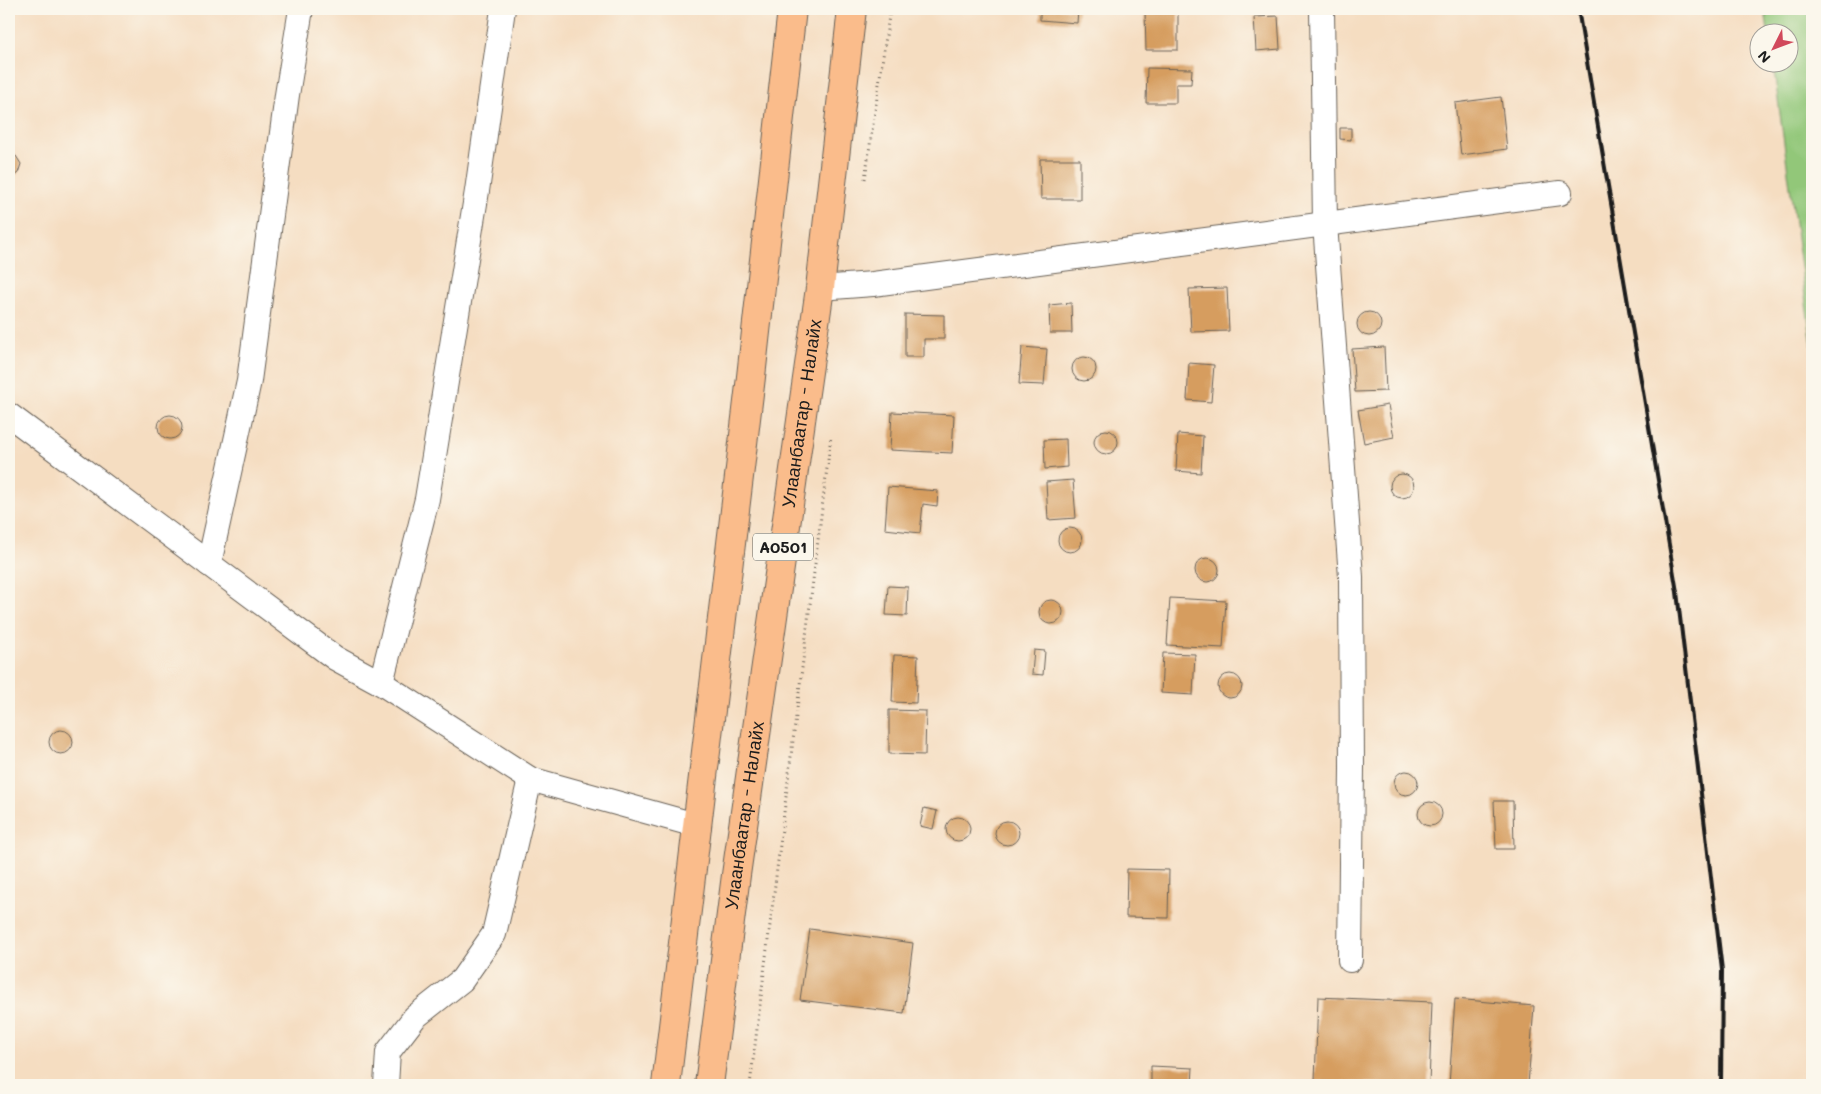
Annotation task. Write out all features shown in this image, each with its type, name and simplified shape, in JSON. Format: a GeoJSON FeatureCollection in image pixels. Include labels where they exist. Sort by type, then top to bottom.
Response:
{"type":"FeatureCollection","features":[{"type":"Feature","properties":{"kind":"highway","name":"A0501"},"geometry":{"type":"LineString","coordinates":[[666,1085],[699,826],[792,9]]}},
{"type":"Feature","properties":{"kind":"highway","name":"Улаанбаатар - Налайх"},"geometry":{"type":"LineString","coordinates":[[710,1085],[736,875],[820,288],[852,9]]}},
{"type":"Feature","properties":{"kind":"street"},"geometry":{"type":"LineString","coordinates":[[209,564],[248,381],[287,95],[301,9]]}},
{"type":"Feature","properties":{"kind":"street"},"geometry":{"type":"LineString","coordinates":[[381,683],[428,499],[477,191],[503,9]]}},
{"type":"Feature","properties":{"kind":"street"},"geometry":{"type":"LineString","coordinates":[[1322,9],[1325,224],[1351,577],[1350,960]]}},
{"type":"Feature","properties":{"kind":"street"},"geometry":{"type":"LineString","coordinates":[[820,288],[873,284],[1560,193]]}},
{"type":"Feature","properties":{"kind":"street"},"geometry":{"type":"LineString","coordinates":[[9,415],[335,658],[381,683],[530,779],[699,826]]}},
{"type":"Feature","properties":{"kind":"street"},"geometry":{"type":"LineString","coordinates":[[386,1085],[388,1052],[415,1017],[462,980],[494,934],[530,779]]}},
{"type":"Feature","properties":{"kind":"path"},"geometry":{"type":"LineString","coordinates":[[864,181],[890,9]]}},
{"type":"Feature","properties":{"kind":"path"},"geometry":{"type":"LineString","coordinates":[[750,1085],[832,431]]}},
{"type":"Feature","properties":{"kind":"green space"},"geometry":{"type":"Polygon","coordinates":[[[1765,9],[1812,9],[1812,347],[1774,72],[1798,72],[1798,22],[1767,22],[1765,9]]]}},
{"type":"Feature","properties":{"kind":"building"},"geometry":{"type":"Polygon","coordinates":[[[1040,9],[1078,9],[1077,23],[1040,20],[1040,9]]]}},
{"type":"Feature","properties":{"kind":"building"},"geometry":{"type":"Polygon","coordinates":[[[1145,11],[1178,11],[1178,50],[1146,50],[1145,11]]]}},
{"type":"Feature","properties":{"kind":"building"},"geometry":{"type":"Polygon","coordinates":[[[1278,16],[1280,49],[1256,51],[1254,17],[1278,16]]]}},
{"type":"Feature","properties":{"kind":"building"},"geometry":{"type":"Polygon","coordinates":[[[1147,68],[1192,69],[1191,84],[1176,84],[1176,103],[1146,103],[1147,68]]]}},
{"type":"Feature","properties":{"kind":"building"},"geometry":{"type":"Polygon","coordinates":[[[1501,97],[1507,149],[1461,155],[1455,103],[1501,97]]]}},
{"type":"Feature","properties":{"kind":"building"},"geometry":{"type":"Polygon","coordinates":[[[1340,128],[1351,128],[1351,140],[1340,139],[1340,128]]]}},
{"type":"Feature","properties":{"kind":"building"},"geometry":{"type":"Polygon","coordinates":[[[9,154],[16,156],[21,164],[18,173],[11,178],[9,178],[9,154]]]}},
{"type":"Feature","properties":{"kind":"building"},"geometry":{"type":"Polygon","coordinates":[[[1040,159],[1080,159],[1080,199],[1041,199],[1040,159]]]}},
{"type":"Feature","properties":{"kind":"building"},"geometry":{"type":"Polygon","coordinates":[[[1227,288],[1229,331],[1191,332],[1189,289],[1227,288]]]}},
{"type":"Feature","properties":{"kind":"building"},"geometry":{"type":"Polygon","coordinates":[[[1071,303],[1072,333],[1050,333],[1049,305],[1071,303]]]}},
{"type":"Feature","properties":{"kind":"building"},"geometry":{"type":"Polygon","coordinates":[[[1369,312],[1378,315],[1381,324],[1378,333],[1369,336],[1360,333],[1357,324],[1360,315],[1369,312]]]}},
{"type":"Feature","properties":{"kind":"building"},"geometry":{"type":"Polygon","coordinates":[[[905,314],[944,315],[944,339],[924,339],[924,357],[905,357],[905,314]]]}},
{"type":"Feature","properties":{"kind":"building"},"geometry":{"type":"Polygon","coordinates":[[[1022,347],[1047,349],[1044,385],[1019,384],[1022,347]]]}},
{"type":"Feature","properties":{"kind":"building"},"geometry":{"type":"Polygon","coordinates":[[[1384,347],[1386,391],[1355,392],[1352,349],[1384,347]]]}},
{"type":"Feature","properties":{"kind":"building"},"geometry":{"type":"Polygon","coordinates":[[[1084,357],[1093,360],[1096,369],[1093,378],[1084,381],[1075,378],[1072,369],[1075,360],[1084,357]]]}},
{"type":"Feature","properties":{"kind":"building"},"geometry":{"type":"Polygon","coordinates":[[[1189,363],[1214,365],[1211,402],[1187,400],[1189,363]]]}},
{"type":"Feature","properties":{"kind":"building"},"geometry":{"type":"Polygon","coordinates":[[[1388,405],[1394,437],[1364,443],[1358,410],[1388,405]]]}},
{"type":"Feature","properties":{"kind":"building"},"geometry":{"type":"Polygon","coordinates":[[[892,412],[954,415],[952,453],[890,450],[892,412]]]}},
{"type":"Feature","properties":{"kind":"building"},"geometry":{"type":"Polygon","coordinates":[[[170,415],[179,418],[182,427],[179,436],[170,439],[161,436],[158,427],[161,418],[170,415]]]}},
{"type":"Feature","properties":{"kind":"building"},"geometry":{"type":"Polygon","coordinates":[[[1106,430],[1115,433],[1118,442],[1115,451],[1106,454],[1097,451],[1094,442],[1097,433],[1106,430]]]}},
{"type":"Feature","properties":{"kind":"building"},"geometry":{"type":"Polygon","coordinates":[[[1178,434],[1203,436],[1201,473],[1176,471],[1178,434]]]}},
{"type":"Feature","properties":{"kind":"building"},"geometry":{"type":"Polygon","coordinates":[[[1066,439],[1067,467],[1045,469],[1044,440],[1066,439]]]}},
{"type":"Feature","properties":{"kind":"building"},"geometry":{"type":"Polygon","coordinates":[[[1402,474],[1411,477],[1414,486],[1411,495],[1402,498],[1393,495],[1390,486],[1393,477],[1402,474]]]}},
{"type":"Feature","properties":{"kind":"building"},"geometry":{"type":"Polygon","coordinates":[[[1073,480],[1076,518],[1048,520],[1046,482],[1073,480]]]}},
{"type":"Feature","properties":{"kind":"building"},"geometry":{"type":"Polygon","coordinates":[[[888,487],[938,491],[937,506],[923,504],[920,533],[885,529],[888,487]]]}},
{"type":"Feature","properties":{"kind":"building"},"geometry":{"type":"Polygon","coordinates":[[[1070,528],[1079,531],[1082,540],[1079,549],[1070,552],[1061,549],[1058,540],[1061,531],[1070,528]]]}},
{"type":"Feature","properties":{"kind":"building"},"geometry":{"type":"Polygon","coordinates":[[[1207,558],[1216,561],[1219,570],[1216,579],[1207,582],[1198,579],[1195,570],[1198,561],[1207,558]]]}},
{"type":"Feature","properties":{"kind":"building"},"geometry":{"type":"Polygon","coordinates":[[[888,586],[908,587],[907,616],[886,615],[888,586]]]}},
{"type":"Feature","properties":{"kind":"building"},"geometry":{"type":"Polygon","coordinates":[[[1170,598],[1226,601],[1223,648],[1167,645],[1170,598]]]}},
{"type":"Feature","properties":{"kind":"building"},"geometry":{"type":"Polygon","coordinates":[[[1051,600],[1060,603],[1063,612],[1060,621],[1051,624],[1042,621],[1039,612],[1042,603],[1051,600]]]}},
{"type":"Feature","properties":{"kind":"building"},"geometry":{"type":"Polygon","coordinates":[[[1034,650],[1045,651],[1043,675],[1032,674],[1034,650]]]}},
{"type":"Feature","properties":{"kind":"building"},"geometry":{"type":"Polygon","coordinates":[[[1163,653],[1195,654],[1193,695],[1161,693],[1163,653]]]}},
{"type":"Feature","properties":{"kind":"building"},"geometry":{"type":"Polygon","coordinates":[[[894,655],[918,656],[916,703],[892,702],[894,655]]]}},
{"type":"Feature","properties":{"kind":"building"},"geometry":{"type":"Polygon","coordinates":[[[1230,674],[1239,677],[1242,686],[1239,695],[1230,698],[1221,695],[1218,686],[1221,677],[1230,674]]]}},
{"type":"Feature","properties":{"kind":"building"},"geometry":{"type":"Polygon","coordinates":[[[889,710],[926,711],[925,755],[889,754],[889,710]]]}},
{"type":"Feature","properties":{"kind":"building"},"geometry":{"type":"Polygon","coordinates":[[[61,730],[70,733],[73,742],[70,751],[61,754],[52,751],[49,742],[52,733],[61,730]]]}},
{"type":"Feature","properties":{"kind":"building"},"geometry":{"type":"Polygon","coordinates":[[[1406,771],[1415,774],[1418,783],[1415,792],[1406,795],[1397,792],[1394,783],[1397,774],[1406,771]]]}},
{"type":"Feature","properties":{"kind":"building"},"geometry":{"type":"Polygon","coordinates":[[[1494,801],[1513,801],[1514,849],[1496,849],[1494,801]]]}},
{"type":"Feature","properties":{"kind":"building"},"geometry":{"type":"Polygon","coordinates":[[[1430,802],[1439,805],[1442,814],[1439,823],[1430,826],[1421,823],[1418,814],[1421,805],[1430,802]]]}},
{"type":"Feature","properties":{"kind":"building"},"geometry":{"type":"Polygon","coordinates":[[[924,808],[937,811],[933,829],[920,826],[924,808]]]}},
{"type":"Feature","properties":{"kind":"building"},"geometry":{"type":"Polygon","coordinates":[[[958,817],[967,820],[970,829],[967,838],[958,841],[949,838],[946,829],[949,820],[958,817]]]}},
{"type":"Feature","properties":{"kind":"building"},"geometry":{"type":"Polygon","coordinates":[[[1007,821],[1016,824],[1019,833],[1016,842],[1007,845],[998,842],[995,833],[998,824],[1007,821]]]}},
{"type":"Feature","properties":{"kind":"building"},"geometry":{"type":"Polygon","coordinates":[[[1127,869],[1169,870],[1168,918],[1126,917],[1127,869]]]}},
{"type":"Feature","properties":{"kind":"building"},"geometry":{"type":"Polygon","coordinates":[[[810,929],[913,943],[904,1013],[800,1000],[810,929]]]}},
{"type":"Feature","properties":{"kind":"building"},"geometry":{"type":"Polygon","coordinates":[[[1318,997],[1432,1002],[1429,1085],[1315,1081],[1318,997]]]}},
{"type":"Feature","properties":{"kind":"building"},"geometry":{"type":"Polygon","coordinates":[[[1455,999],[1534,1006],[1528,1085],[1449,1085],[1455,999]]]}},
{"type":"Feature","properties":{"kind":"building"},"geometry":{"type":"Polygon","coordinates":[[[1151,1066],[1193,1068],[1192,1085],[1151,1085],[1151,1066]]]}},
{"type":"Feature","properties":{"kind":"railway"},"geometry":{"type":"LineString","coordinates":[[1578,9],[1677,592],[1722,970],[1721,1085]]}}]}
